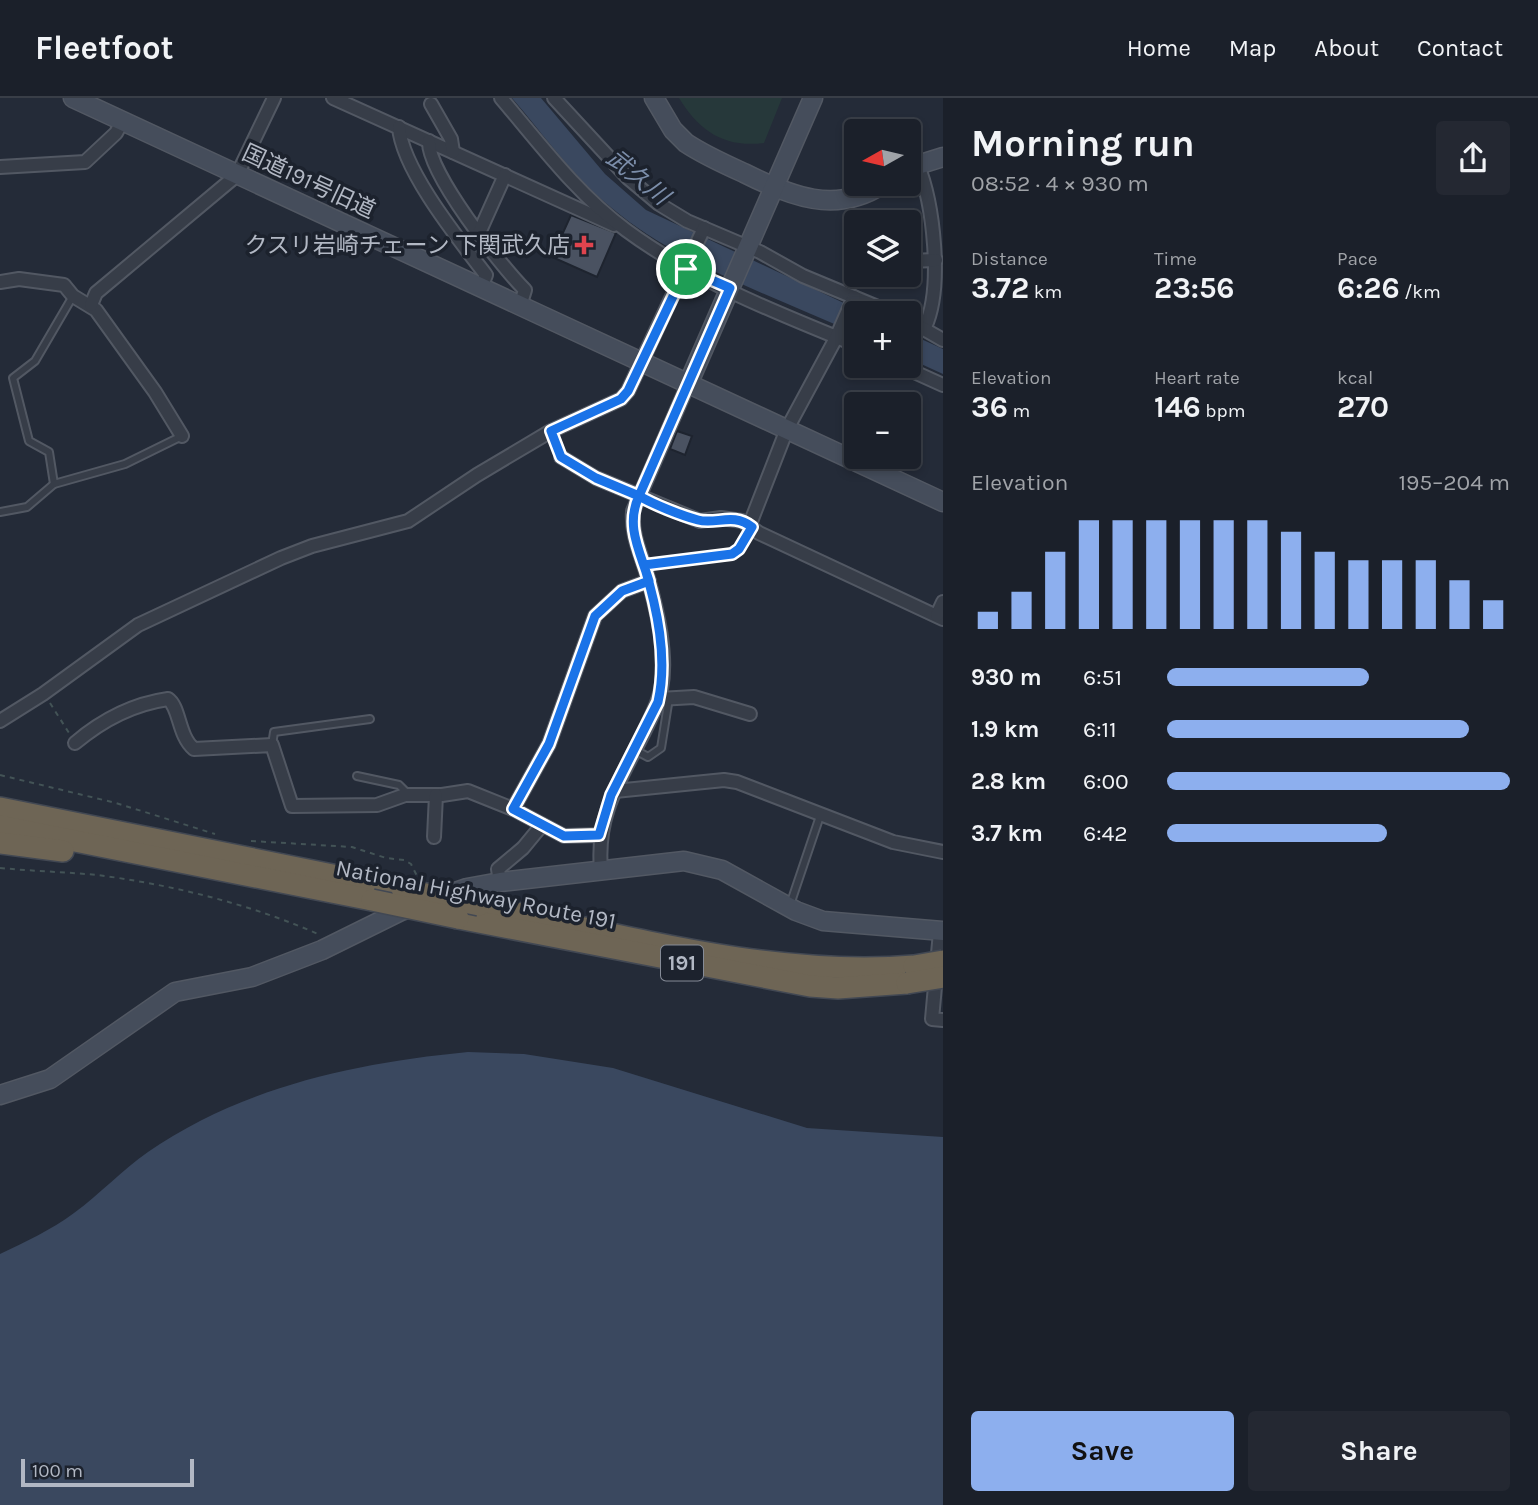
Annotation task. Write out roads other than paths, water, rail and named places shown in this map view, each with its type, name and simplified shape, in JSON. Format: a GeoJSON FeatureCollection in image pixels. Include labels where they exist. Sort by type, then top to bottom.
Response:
{"type":"FeatureCollection","features":[{"type":"Feature","properties":{"kind":"highway","name":"National Highway Route 191"},"geometry":{"type":"LineString","coordinates":[[0,808],[411,885],[480,905],[793,966],[869,969],[943,977]]}},
{"type":"Feature","properties":{"kind":"highway","name":"National Highway Route 191"},"geometry":{"type":"LineString","coordinates":[[0,826],[810,986],[851,988],[910,974],[943,961]]}},
{"type":"Feature","properties":{"kind":"highway"},"geometry":{"type":"LineString","coordinates":[[0,843],[197,865]]}},
{"type":"Feature","properties":{"kind":"street","name":"国道191号旧道"},"geometry":{"type":"LineString","coordinates":[[73,98],[99,104],[122,120],[237,175],[943,502]]}},
{"type":"Feature","properties":{"kind":"street"},"geometry":{"type":"LineString","coordinates":[[91,305],[96,293],[237,175],[275,98]]}},
{"type":"Feature","properties":{"kind":"street"},"geometry":{"type":"LineString","coordinates":[[333,98],[627,231],[687,267],[844,339]]}},
{"type":"Feature","properties":{"kind":"street"},"geometry":{"type":"LineString","coordinates":[[501,98],[587,197],[627,231]]}},
{"type":"Feature","properties":{"kind":"street"},"geometry":{"type":"LineString","coordinates":[[554,98],[646,194],[683,219],[859,301]]}},
{"type":"Feature","properties":{"kind":"street"},"geometry":{"type":"LineString","coordinates":[[654,98],[673,130],[686,143],[774,188],[803,198],[829,201],[863,196]]}},
{"type":"Feature","properties":{"kind":"street"},"geometry":{"type":"LineString","coordinates":[[601,869],[599,835],[606,811],[664,698],[661,650],[649,581],[632,532],[633,511],[813,98]]}},
{"type":"Feature","properties":{"kind":"street"},"geometry":{"type":"LineString","coordinates":[[431,104],[451,139],[453,152]]}},
{"type":"Feature","properties":{"kind":"street"},"geometry":{"type":"LineString","coordinates":[[0,167],[85,162],[116,133],[122,120]]}},
{"type":"Feature","properties":{"kind":"street"},"geometry":{"type":"LineString","coordinates":[[399,128],[405,149],[423,184],[486,275],[481,288]]}},
{"type":"Feature","properties":{"kind":"street"},"geometry":{"type":"LineString","coordinates":[[429,141],[432,159],[479,233],[525,290],[520,306]]}},
{"type":"Feature","properties":{"kind":"street"},"geometry":{"type":"LineString","coordinates":[[921,163],[943,158]]}},
{"type":"Feature","properties":{"kind":"street"},"geometry":{"type":"LineString","coordinates":[[479,233],[505,175]]}},
{"type":"Feature","properties":{"kind":"street"},"geometry":{"type":"LineString","coordinates":[[921,189],[931,219],[936,260],[934,311],[925,327]]}},
{"type":"Feature","properties":{"kind":"street"},"geometry":{"type":"LineString","coordinates":[[0,721],[43,694],[138,625],[312,546],[408,521],[477,475],[551,431],[621,399],[628,391],[704,230]]}},
{"type":"Feature","properties":{"kind":"street"},"geometry":{"type":"LineString","coordinates":[[921,261],[936,260]]}},
{"type":"Feature","properties":{"kind":"street"},"geometry":{"type":"LineString","coordinates":[[0,282],[19,279],[64,285],[73,296],[91,305],[155,392],[182,436]]}},
{"type":"Feature","properties":{"kind":"street"},"geometry":{"type":"LineString","coordinates":[[751,525],[787,429],[837,336],[853,299]]}},
{"type":"Feature","properties":{"kind":"street"},"geometry":{"type":"LineString","coordinates":[[921,325],[943,340]]}},
{"type":"Feature","properties":{"kind":"street"},"geometry":{"type":"LineString","coordinates":[[921,375],[943,385]]}},
{"type":"Feature","properties":{"kind":"street"},"geometry":{"type":"LineString","coordinates":[[561,457],[596,478],[700,521],[722,518],[751,525],[759,533],[940,617],[943,602]]}},
{"type":"Feature","properties":{"kind":"street"},"geometry":{"type":"LineString","coordinates":[[513,809],[549,744],[595,616],[622,591],[649,581]]}},
{"type":"Feature","properties":{"kind":"street"},"geometry":{"type":"LineString","coordinates":[[664,698],[694,697],[750,714]]}},
{"type":"Feature","properties":{"kind":"street"},"geometry":{"type":"LineString","coordinates":[[75,743],[100,722],[154,701],[168,699],[173,702],[184,739],[194,749],[272,745],[292,806],[377,805],[408,794],[473,792],[513,809],[564,836],[599,835]]}},
{"type":"Feature","properties":{"kind":"street"},"geometry":{"type":"LineString","coordinates":[[615,791],[724,780],[737,782],[893,842],[943,852]]}},
{"type":"Feature","properties":{"kind":"street"},"geometry":{"type":"LineString","coordinates":[[434,837],[436,795]]}},
{"type":"Feature","properties":{"kind":"street"},"geometry":{"type":"LineString","coordinates":[[500,882],[498,869],[523,848],[542,825]]}},
{"type":"Feature","properties":{"kind":"street"},"geometry":{"type":"LineString","coordinates":[[0,1095],[50,1079],[175,992],[262,973],[322,950],[401,911],[467,888],[662,861],[697,863],[738,877],[810,917],[835,923],[942,932],[932,1019],[942,1020]]}},
{"type":"Feature","properties":{"kind":"lane"},"geometry":{"type":"LineString","coordinates":[[54,484],[49,452],[29,441],[13,378],[35,361],[73,296]]}},
{"type":"Feature","properties":{"kind":"lane"},"geometry":{"type":"LineString","coordinates":[[551,431],[561,457]]}},
{"type":"Feature","properties":{"kind":"lane"},"geometry":{"type":"LineString","coordinates":[[0,512],[27,507],[54,484],[125,464],[182,436]]}},
{"type":"Feature","properties":{"kind":"lane"},"geometry":{"type":"LineString","coordinates":[[644,565],[732,554],[739,549],[751,525]]}},
{"type":"Feature","properties":{"kind":"lane"},"geometry":{"type":"LineString","coordinates":[[635,750],[648,757],[661,748],[664,698]]}},
{"type":"Feature","properties":{"kind":"lane"},"geometry":{"type":"LineString","coordinates":[[272,745],[274,732],[370,719]]}},
{"type":"Feature","properties":{"kind":"lane"},"geometry":{"type":"LineString","coordinates":[[357,776],[399,785],[408,794]]}},
{"type":"Feature","properties":{"kind":"lane"},"geometry":{"type":"LineString","coordinates":[[792,898],[820,816]]}},
{"type":"Feature","properties":{"kind":"water"},"geometry":{"type":"Polygon","coordinates":[[[512,98],[541,98],[605,174],[646,210],[844,303],[844,329],[730,279],[668,247],[613,209],[585,184],[512,98]]]}},
{"type":"Feature","properties":{"kind":"water"},"geometry":{"type":"Polygon","coordinates":[[[921,339],[943,349],[943,374],[921,364],[921,339]]]}},
{"type":"Feature","properties":{"kind":"water"},"geometry":{"type":"Polygon","coordinates":[[[468,1052],[524,1054],[613,1068],[807,1128],[943,1137],[943,1505],[0,1505],[0,1254],[65,1219],[148,1152],[184,1129],[222,1110],[301,1082],[342,1071],[468,1052]]]}},
{"type":"Feature","properties":{"kind":"place","name":"クスリ岩崎チェーン 下関武久店"},"geometry":{"type":"Point","coordinates":[584,245]}},
{"type":"Feature","properties":{"kind":"water label","name":"武久川"},"geometry":{"type":"Point","coordinates":[638,177]}}]}
